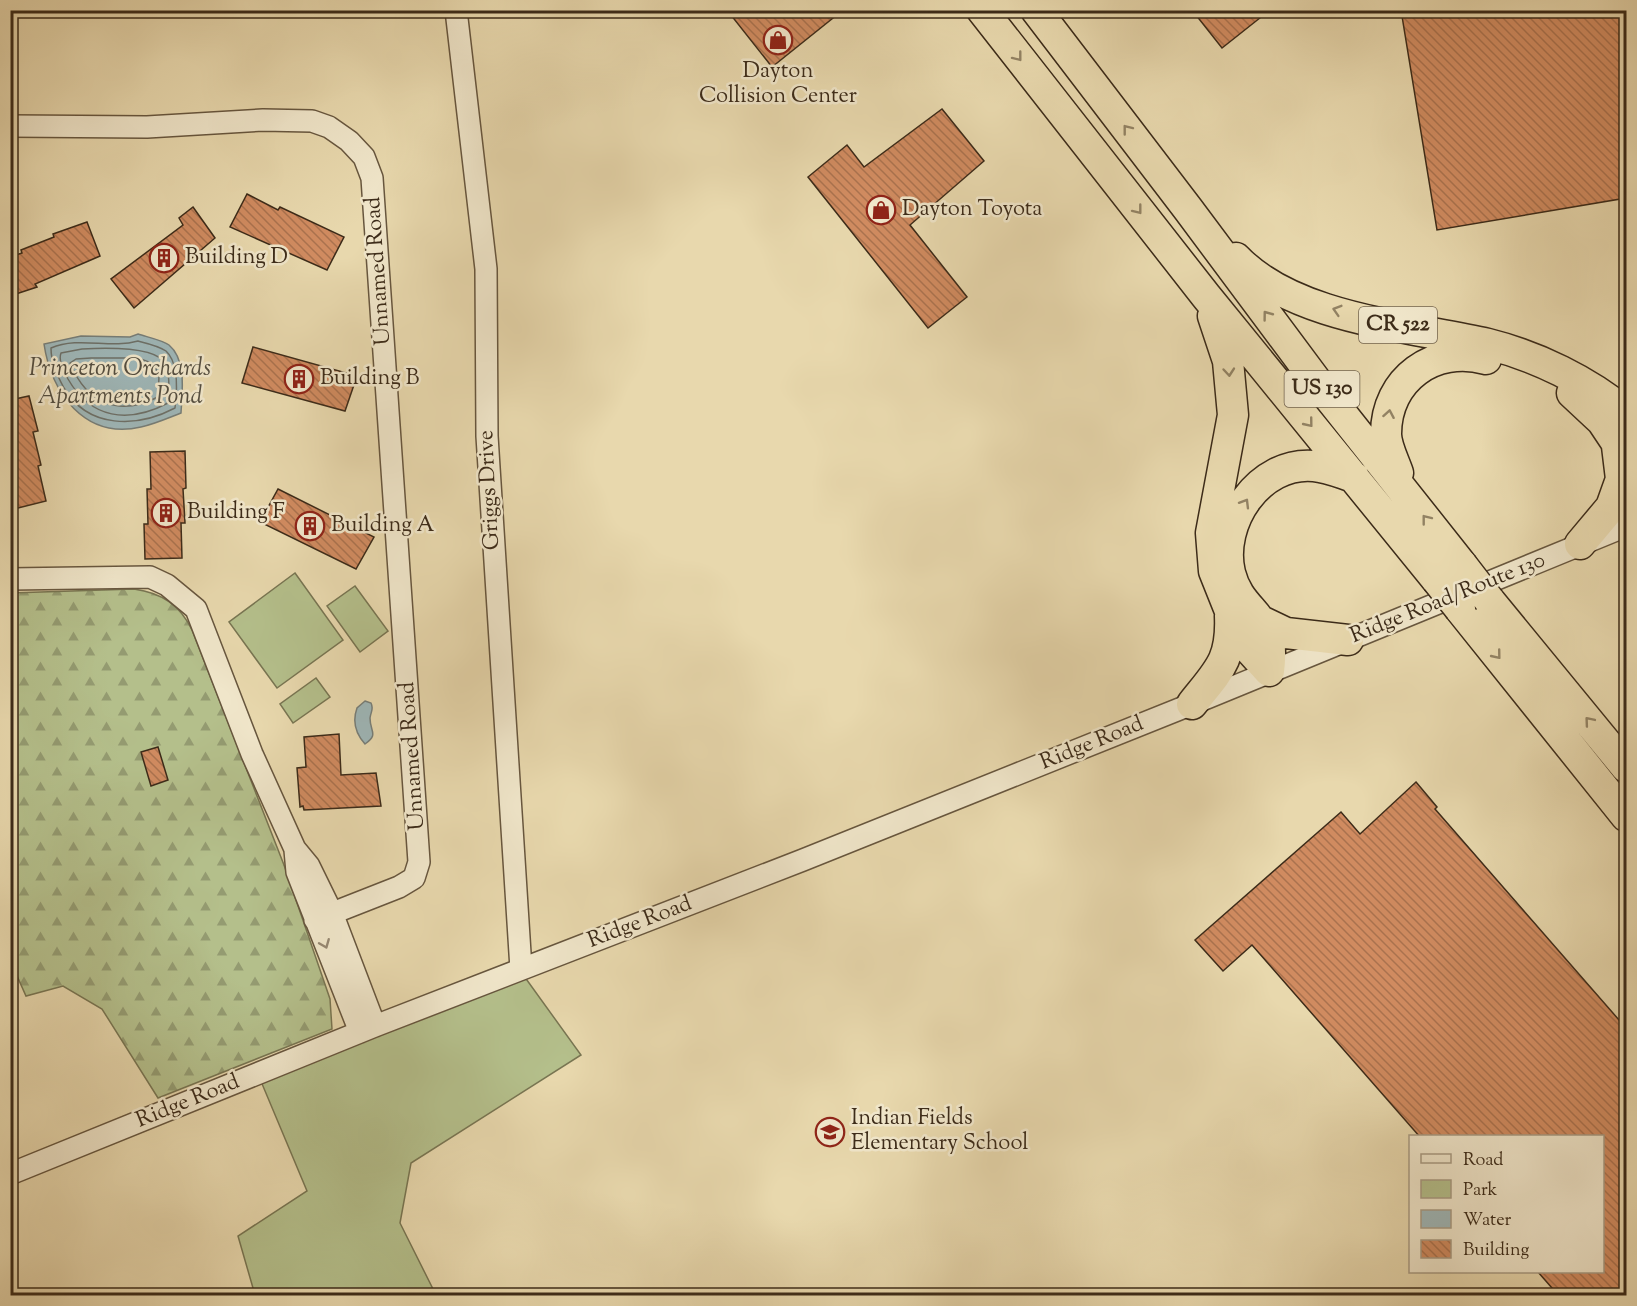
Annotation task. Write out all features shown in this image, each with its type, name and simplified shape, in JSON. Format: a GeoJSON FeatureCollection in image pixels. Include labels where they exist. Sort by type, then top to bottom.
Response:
{"type":"FeatureCollection","features":[{"type":"Feature","properties":{"kind":"highway","name":"US 130"},"geometry":{"type":"LineString","coordinates":[[982,10],[1206,296],[1354,477],[1450,573],[1489,600],[1626,766]]}},
{"type":"Feature","properties":{"kind":"highway","name":"US 130"},"geometry":{"type":"LineString","coordinates":[[1036,10],[1188,208],[1320,386],[1403,490],[1450,573],[1460,609],[1626,816]]}},
{"type":"Feature","properties":{"kind":"highway","name":"CR 522"},"geometry":{"type":"LineString","coordinates":[[1188,208],[1244,266],[1292,297],[1357,317],[1491,345],[1564,372],[1626,413]]}},
{"type":"Feature","properties":{"kind":"highway"},"geometry":{"type":"LineString","coordinates":[[1206,296],[1228,361],[1233,415],[1211,533],[1214,571],[1230,616],[1242,641],[1269,671]]}},
{"type":"Feature","properties":{"kind":"highway"},"geometry":{"type":"LineString","coordinates":[[1403,490],[1385,435],[1392,397],[1410,373],[1445,357],[1474,355],[1512,366],[1563,385],[1602,421],[1622,452],[1621,479],[1611,507],[1580,544]]}},
{"type":"Feature","properties":{"kind":"highway"},"geometry":{"type":"LineString","coordinates":[[1269,671],[1271,645],[1263,622],[1246,602],[1231,576],[1227,554],[1233,523],[1254,488],[1283,471],[1313,466],[1354,477]]}},
{"type":"Feature","properties":{"kind":"highway"},"geometry":{"type":"LineString","coordinates":[[1192,704],[1223,665],[1231,640],[1230,616]]}},
{"type":"Feature","properties":{"kind":"highway"},"geometry":{"type":"LineString","coordinates":[[1263,622],[1286,633],[1348,640]]}},
{"type":"Feature","properties":{"kind":"street","name":"Griggs Drive"},"geometry":{"type":"LineString","coordinates":[[456,10],[486,269],[487,436],[521,969]]}},
{"type":"Feature","properties":{"kind":"street","name":"Unnamed Road"},"geometry":{"type":"LineString","coordinates":[[10,126],[147,127],[263,120],[312,121],[337,132],[364,157],[372,178],[419,862],[414,878],[399,887],[324,916]]}},
{"type":"Feature","properties":{"kind":"street","name":"Ridge Road/Route 130"},"geometry":{"type":"LineString","coordinates":[[1269,671],[1626,526]]}},
{"type":"Feature","properties":{"kind":"street"},"geometry":{"type":"LineString","coordinates":[[10,579],[150,577],[167,585],[196,609],[252,754],[295,849],[309,866],[324,916],[368,1029]]}},
{"type":"Feature","properties":{"kind":"street","name":"Ridge Road"},"geometry":{"type":"LineString","coordinates":[[10,1174],[368,1029],[1192,704],[1269,671]]}},
{"type":"Feature","properties":{"kind":"green space"},"geometry":{"type":"Polygon","coordinates":[[[295,573],[343,640],[277,688],[229,622],[295,573]]]}},
{"type":"Feature","properties":{"kind":"green space"},"geometry":{"type":"Polygon","coordinates":[[[355,586],[388,631],[360,652],[327,606],[355,586]]]}},
{"type":"Feature","properties":{"kind":"green space"},"geometry":{"type":"Polygon","coordinates":[[[134,589],[153,594],[169,602],[182,614],[192,630],[284,865],[330,999],[332,1029],[158,1098],[102,1009],[63,986],[26,996],[10,960],[10,593],[134,589]]]}},
{"type":"Feature","properties":{"kind":"green space"},"geometry":{"type":"Polygon","coordinates":[[[316,678],[330,697],[293,723],[280,704],[316,678]]]}},
{"type":"Feature","properties":{"kind":"green space"},"geometry":{"type":"Polygon","coordinates":[[[524,976],[581,1055],[411,1163],[400,1223],[436,1295],[255,1295],[238,1236],[307,1191],[260,1079],[524,976]]]}},
{"type":"Feature","properties":{"kind":"water","name":"Princeton Orchards Apartments Pond"},"geometry":{"type":"Polygon","coordinates":[[[138,334],[166,343],[175,351],[182,377],[181,413],[146,426],[121,429],[103,426],[88,419],[74,409],[63,395],[54,379],[44,344],[81,336],[130,337],[138,334]]]}},
{"type":"Feature","properties":{"kind":"water"},"geometry":{"type":"Polygon","coordinates":[[[365,701],[372,705],[370,723],[373,735],[365,744],[357,732],[355,718],[357,708],[365,701]]]}},
{"type":"Feature","properties":{"kind":"building","name":"Dayton Collision Center"},"geometry":{"type":"Polygon","coordinates":[[[727,10],[843,10],[772,67],[727,10]]]}},
{"type":"Feature","properties":{"kind":"building"},"geometry":{"type":"Polygon","coordinates":[[[1192,10],[1270,10],[1222,48],[1192,10]]]}},
{"type":"Feature","properties":{"kind":"building"},"geometry":{"type":"Polygon","coordinates":[[[1401,10],[1626,10],[1626,198],[1437,230],[1401,10]]]}},
{"type":"Feature","properties":{"kind":"building","name":"Dayton Toyota"},"geometry":{"type":"Polygon","coordinates":[[[942,109],[984,161],[910,225],[967,297],[928,328],[808,177],[847,145],[864,167],[942,109]]]}},
{"type":"Feature","properties":{"kind":"building"},"geometry":{"type":"Polygon","coordinates":[[[247,194],[278,210],[280,207],[344,237],[327,270],[230,227],[247,194]]]}},
{"type":"Feature","properties":{"kind":"building","name":"Building D"},"geometry":{"type":"Polygon","coordinates":[[[193,207],[215,238],[134,308],[111,279],[183,225],[179,218],[193,207]]]}},
{"type":"Feature","properties":{"kind":"building"},"geometry":{"type":"Polygon","coordinates":[[[87,222],[100,256],[35,284],[37,287],[10,296],[10,257],[22,253],[21,250],[54,237],[53,234],[87,222]]]}},
{"type":"Feature","properties":{"kind":"building","name":"Building B"},"geometry":{"type":"Polygon","coordinates":[[[253,347],[357,376],[345,411],[242,383],[253,347]]]}},
{"type":"Feature","properties":{"kind":"building"},"geometry":{"type":"Polygon","coordinates":[[[29,396],[38,431],[33,432],[46,501],[10,510],[10,400],[29,396]]]}},
{"type":"Feature","properties":{"kind":"building","name":"Building F"},"geometry":{"type":"Polygon","coordinates":[[[185,451],[186,488],[183,489],[185,523],[181,523],[182,558],[145,559],[144,524],[148,524],[147,489],[151,489],[150,452],[185,451]]]}},
{"type":"Feature","properties":{"kind":"building","name":"Building A"},"geometry":{"type":"Polygon","coordinates":[[[278,489],[374,537],[356,569],[260,522],[278,489]]]}},
{"type":"Feature","properties":{"kind":"building"},"geometry":{"type":"Polygon","coordinates":[[[339,734],[341,775],[376,773],[381,806],[304,810],[303,806],[300,807],[297,768],[306,767],[304,737],[339,734]]]}},
{"type":"Feature","properties":{"kind":"building"},"geometry":{"type":"Polygon","coordinates":[[[158,747],[168,780],[151,786],[141,752],[158,747]]]}},
{"type":"Feature","properties":{"kind":"building"},"geometry":{"type":"Polygon","coordinates":[[[1416,782],[1437,807],[1435,809],[1626,1028],[1626,1296],[1559,1296],[1539,1273],[1604,1273],[1604,1135],[1418,1135],[1252,945],[1223,971],[1195,940],[1341,812],[1360,834],[1416,782]]]}},
{"type":"Feature","properties":{"kind":"place","name":"Dayton Collision Center"},"geometry":{"type":"Point","coordinates":[778,40]}},
{"type":"Feature","properties":{"kind":"place","name":"Dayton Toyota"},"geometry":{"type":"Point","coordinates":[881,210]}},
{"type":"Feature","properties":{"kind":"place","name":"Building D"},"geometry":{"type":"Point","coordinates":[164,258]}},
{"type":"Feature","properties":{"kind":"place","name":"Building B"},"geometry":{"type":"Point","coordinates":[299,379]}},
{"type":"Feature","properties":{"kind":"place","name":"Building F"},"geometry":{"type":"Point","coordinates":[166,513]}},
{"type":"Feature","properties":{"kind":"place","name":"Building A"},"geometry":{"type":"Point","coordinates":[310,526]}},
{"type":"Feature","properties":{"kind":"place","name":"Indian Fields Elementary School"},"geometry":{"type":"Point","coordinates":[830,1132]}}]}
